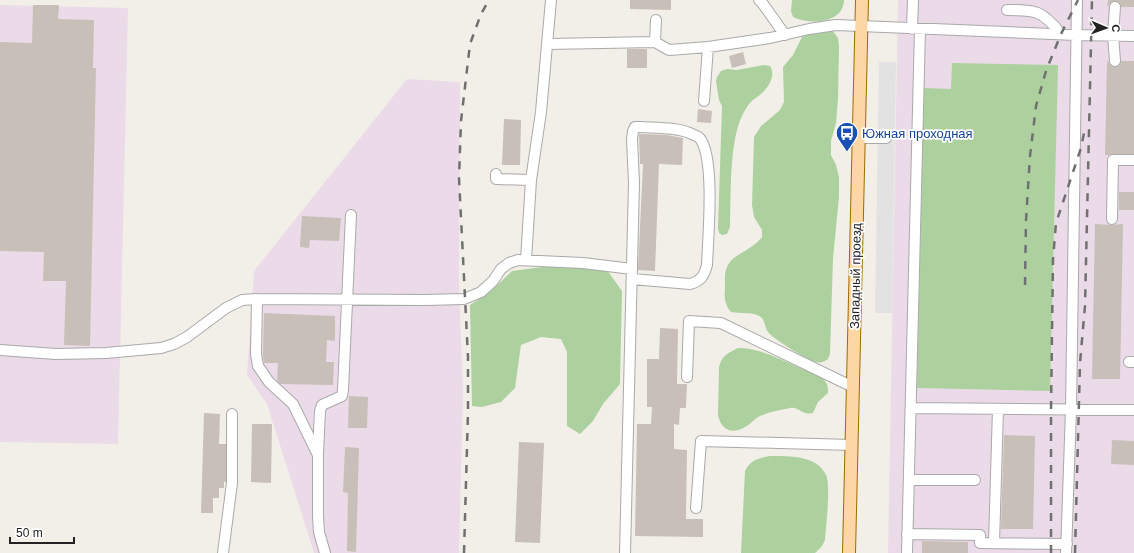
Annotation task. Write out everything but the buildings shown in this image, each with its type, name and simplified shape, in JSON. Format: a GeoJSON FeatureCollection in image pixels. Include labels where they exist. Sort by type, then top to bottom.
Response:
{"type":"FeatureCollection","features":[{"type":"Feature","properties":{"kind":"main road","name":"Западный проезд"},"geometry":{"type":"LineString","coordinates":[[850,553],[862,0]]}},
{"type":"Feature","properties":{"kind":"lane"},"geometry":{"type":"LineString","coordinates":[[526,260],[531,180],[541,112],[551,0]]}},
{"type":"Feature","properties":{"kind":"lane"},"geometry":{"type":"LineString","coordinates":[[759,0],[785,35]]}},
{"type":"Feature","properties":{"kind":"lane"},"geometry":{"type":"LineString","coordinates":[[907,553],[911,408],[916,29],[913,0]]}},
{"type":"Feature","properties":{"kind":"lane"},"geometry":{"type":"LineString","coordinates":[[907,534],[980,535],[980,543],[1067,548],[1071,410],[1077,0]]}},
{"type":"Feature","properties":{"kind":"lane"},"geometry":{"type":"LineString","coordinates":[[1115,7],[1113,35],[1115,61]]}},
{"type":"Feature","properties":{"kind":"lane"},"geometry":{"type":"LineString","coordinates":[[1007,10],[1025,10],[1039,13],[1051,22],[1061,34]]}},
{"type":"Feature","properties":{"kind":"lane"},"geometry":{"type":"LineString","coordinates":[[655,42],[656,20]]}},
{"type":"Feature","properties":{"kind":"lane"},"geometry":{"type":"LineString","coordinates":[[548,44],[655,42],[669,50],[708,47],[785,35],[824,26],[836,25],[1134,36]]}},
{"type":"Feature","properties":{"kind":"lane"},"geometry":{"type":"LineString","coordinates":[[704,101],[708,47]]}},
{"type":"Feature","properties":{"kind":"lane"},"geometry":{"type":"LineString","coordinates":[[0,350],[56,354],[106,353],[160,348],[174,344],[187,337],[226,308],[242,300],[464,299],[481,292],[493,281],[501,269],[509,263],[518,260],[583,263],[632,274],[690,284],[698,282],[704,275],[707,265],[709,179],[705,151],[701,139],[694,134],[672,129],[640,127],[635,128],[633,131],[634,183],[632,274],[625,553]]}},
{"type":"Feature","properties":{"kind":"lane"},"geometry":{"type":"LineString","coordinates":[[859,138],[886,138]]}},
{"type":"Feature","properties":{"kind":"lane"},"geometry":{"type":"LineString","coordinates":[[1112,219],[1113,160],[1134,160]]}},
{"type":"Feature","properties":{"kind":"lane"},"geometry":{"type":"LineString","coordinates":[[496,174],[496,179],[531,180]]}},
{"type":"Feature","properties":{"kind":"lane"},"geometry":{"type":"LineString","coordinates":[[325,553],[319,532],[318,516],[320,411],[322,405],[342,396],[344,390],[351,215]]}},
{"type":"Feature","properties":{"kind":"lane"},"geometry":{"type":"LineString","coordinates":[[258,299],[256,354],[258,366],[269,382],[293,404],[318,455]]}},
{"type":"Feature","properties":{"kind":"lane"},"geometry":{"type":"LineString","coordinates":[[687,377],[689,321],[721,323],[853,387]]}},
{"type":"Feature","properties":{"kind":"lane"},"geometry":{"type":"LineString","coordinates":[[911,408],[1134,410]]}},
{"type":"Feature","properties":{"kind":"lane"},"geometry":{"type":"LineString","coordinates":[[994,543],[998,409]]}},
{"type":"Feature","properties":{"kind":"lane"},"geometry":{"type":"LineString","coordinates":[[223,553],[232,483],[232,414]]}},
{"type":"Feature","properties":{"kind":"lane"},"geometry":{"type":"LineString","coordinates":[[696,508],[701,441],[852,445]]}},
{"type":"Feature","properties":{"kind":"lane"},"geometry":{"type":"LineString","coordinates":[[909,480],[975,480]]}},
{"type":"Feature","properties":{"kind":"shaded area"},"geometry":{"type":"Polygon","coordinates":[[[898,0],[1134,0],[1134,553],[888,553],[898,0]]]}},
{"type":"Feature","properties":{"kind":"shaded area"},"geometry":{"type":"Polygon","coordinates":[[[0,5],[128,8],[118,444],[0,442],[0,5]]]}},
{"type":"Feature","properties":{"kind":"shaded area"},"geometry":{"type":"Polygon","coordinates":[[[879,62],[896,62],[892,313],[875,313],[879,62]]]}},
{"type":"Feature","properties":{"kind":"shaded area"},"geometry":{"type":"Polygon","coordinates":[[[407,79],[460,82],[459,287],[463,392],[459,553],[314,553],[267,404],[247,375],[254,271],[407,79]]]}},
{"type":"Feature","properties":{"kind":"green space"},"geometry":{"type":"Polygon","coordinates":[[[792,0],[844,0],[842,8],[838,14],[832,18],[808,21],[793,17],[791,11],[792,0]]]}},
{"type":"Feature","properties":{"kind":"green space"},"geometry":{"type":"Polygon","coordinates":[[[832,30],[838,38],[839,46],[838,99],[836,123],[831,141],[831,155],[836,165],[839,177],[839,197],[833,258],[830,354],[828,359],[824,362],[816,362],[806,358],[777,340],[768,332],[762,318],[759,316],[755,314],[731,312],[725,301],[725,278],[726,269],[730,262],[753,246],[762,237],[762,230],[754,217],[752,205],[754,137],[761,126],[780,110],[784,102],[783,67],[793,55],[802,37],[807,34],[832,30]]]}},
{"type":"Feature","properties":{"kind":"green space"},"geometry":{"type":"Polygon","coordinates":[[[952,63],[1058,65],[1050,391],[917,388],[924,88],[951,89],[952,63]]]}},
{"type":"Feature","properties":{"kind":"green space"},"geometry":{"type":"Polygon","coordinates":[[[764,65],[770,66],[772,69],[772,76],[765,90],[748,106],[738,127],[733,155],[730,227],[727,234],[722,235],[719,233],[718,228],[722,106],[719,100],[716,81],[721,71],[727,69],[737,70],[764,65]]]}},
{"type":"Feature","properties":{"kind":"green space"},"geometry":{"type":"Polygon","coordinates":[[[550,266],[607,270],[622,291],[620,384],[603,404],[593,421],[580,434],[567,426],[567,352],[561,339],[541,337],[521,345],[515,388],[501,402],[482,407],[472,406],[470,305],[491,291],[512,271],[550,266]]]}},
{"type":"Feature","properties":{"kind":"green space"},"geometry":{"type":"Polygon","coordinates":[[[738,348],[746,348],[762,352],[813,373],[825,381],[828,387],[828,393],[818,402],[813,413],[809,414],[796,408],[790,408],[760,416],[747,426],[736,431],[728,430],[719,420],[718,415],[719,367],[720,363],[728,353],[738,348]]]}},
{"type":"Feature","properties":{"kind":"green space"},"geometry":{"type":"Polygon","coordinates":[[[770,456],[785,456],[809,460],[822,468],[826,475],[828,496],[825,540],[822,546],[815,553],[741,553],[745,471],[752,462],[770,456]]]}},
{"type":"Feature","properties":{"kind":"railway"},"geometry":{"type":"LineString","coordinates":[[464,553],[468,357],[459,178],[461,121],[470,44],[481,14],[489,0]]}},
{"type":"Feature","properties":{"kind":"railway"},"geometry":{"type":"LineString","coordinates":[[1025,285],[1026,220],[1030,156],[1036,106],[1046,71],[1061,34],[1078,0]]}},
{"type":"Feature","properties":{"kind":"railway"},"geometry":{"type":"LineString","coordinates":[[1075,553],[1080,363],[1085,306],[1092,0]]}},
{"type":"Feature","properties":{"kind":"railway"},"geometry":{"type":"LineString","coordinates":[[1051,553],[1053,259],[1056,223],[1081,148],[1085,128]]}},
{"type":"Feature","properties":{"kind":"place","name":"Южная проходная"},"geometry":{"type":"Point","coordinates":[847,152]}}]}
